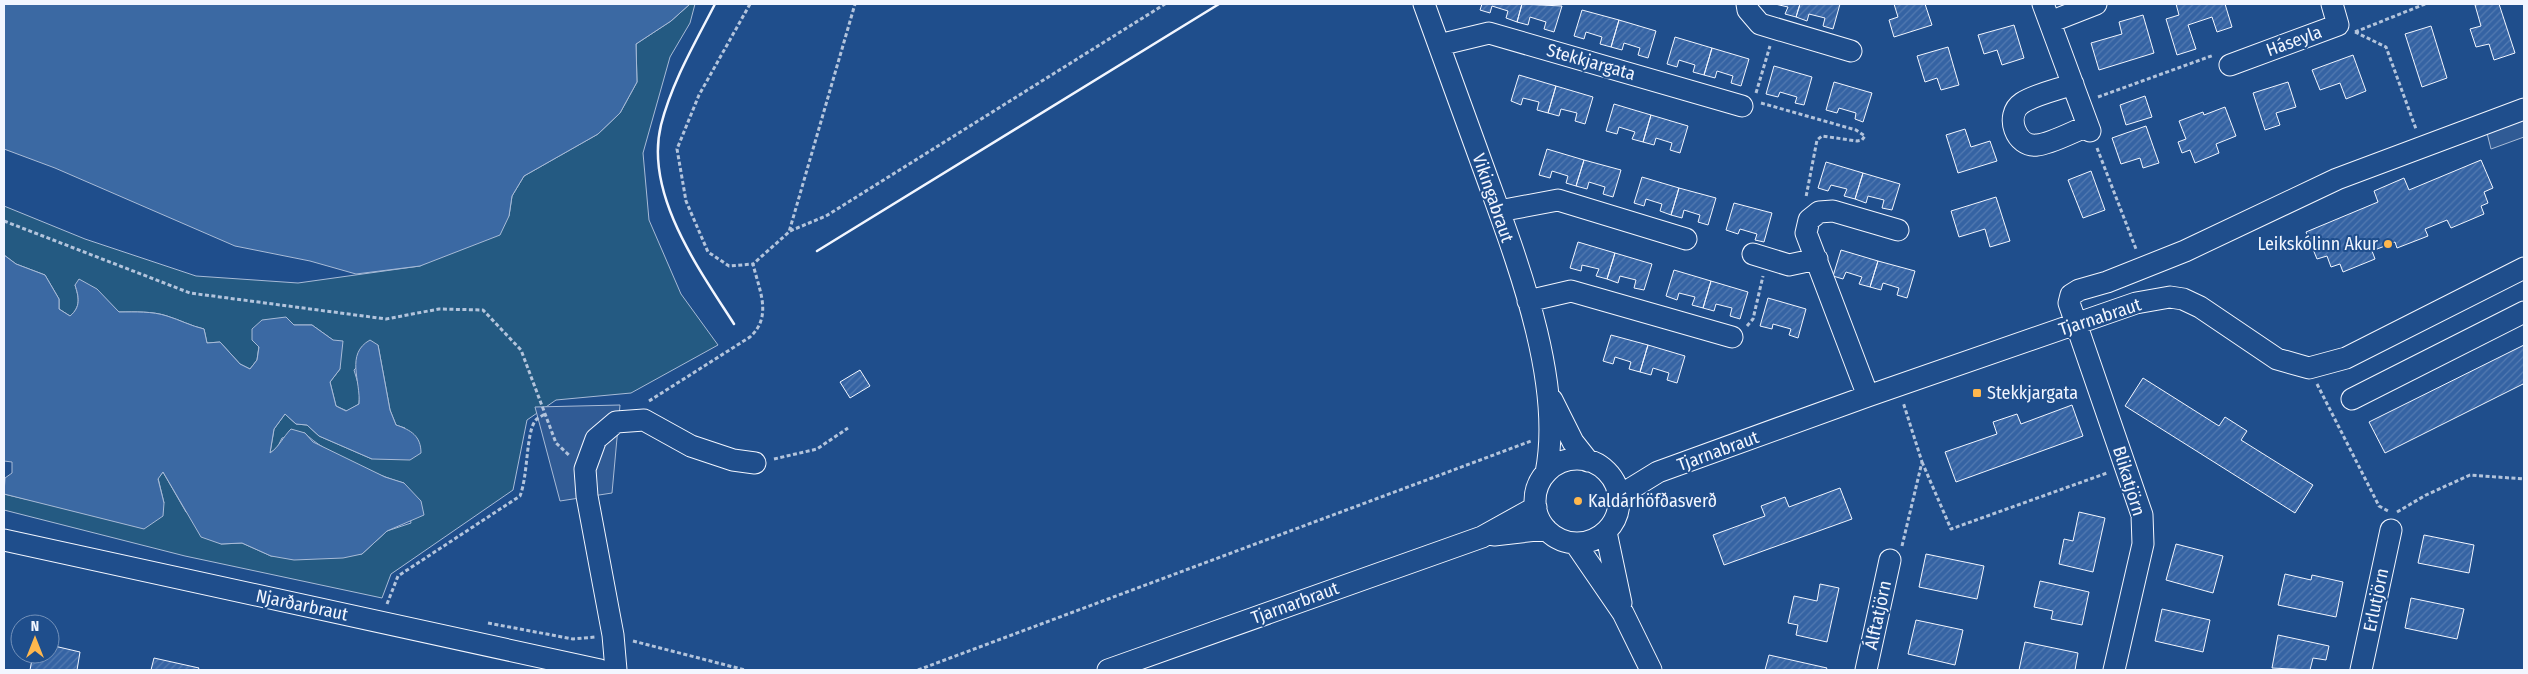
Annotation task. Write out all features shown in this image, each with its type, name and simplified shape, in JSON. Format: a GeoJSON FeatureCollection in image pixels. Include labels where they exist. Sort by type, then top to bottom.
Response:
{"type":"FeatureCollection","features":[{"type":"Feature","properties":{"kind":"street","name":"Vikingabraut"},"geometry":{"type":"LineString","coordinates":[[1424,4],[1499,212],[1528,301],[1550,396],[1550,437],[1546,473]]}},
{"type":"Feature","properties":{"kind":"street"},"geometry":{"type":"LineString","coordinates":[[1747,4],[1748,10],[1760,24],[1851,51]]}},
{"type":"Feature","properties":{"kind":"street"},"geometry":{"type":"LineString","coordinates":[[2076,94],[2021,104],[2014,116],[2014,130],[2023,141],[2037,145],[2089,129],[2047,13],[2096,4]]}},
{"type":"Feature","properties":{"kind":"street","name":"Háseyla"},"geometry":{"type":"LineString","coordinates":[[2230,64],[2347,28],[2332,4]]}},
{"type":"Feature","properties":{"kind":"street","name":"Stekkjargata"},"geometry":{"type":"LineString","coordinates":[[1439,45],[1488,33],[1742,106]]}},
{"type":"Feature","properties":{"kind":"street"},"geometry":{"type":"LineString","coordinates":[[2143,268],[2185,251],[2337,179],[2524,109]]}},
{"type":"Feature","properties":{"kind":"street"},"geometry":{"type":"LineString","coordinates":[[1499,212],[1558,200],[1686,239]]}},
{"type":"Feature","properties":{"kind":"street"},"geometry":{"type":"LineString","coordinates":[[1868,396],[1806,233],[1809,220],[1820,212],[1833,212],[1898,230]]}},
{"type":"Feature","properties":{"kind":"street"},"geometry":{"type":"LineString","coordinates":[[1760,256],[1789,265],[1817,259]]}},
{"type":"Feature","properties":{"kind":"street","name":"Blikatjörn"},"geometry":{"type":"LineString","coordinates":[[2114,670],[2143,544],[2142,515],[2070,303],[2071,295],[2079,290],[2107,282],[2143,268]]}},
{"type":"Feature","properties":{"kind":"street"},"geometry":{"type":"LineString","coordinates":[[2309,368],[2346,358],[2524,268]]}},
{"type":"Feature","properties":{"kind":"street"},"geometry":{"type":"LineString","coordinates":[[1528,301],[1571,291],[1732,337]]}},
{"type":"Feature","properties":{"kind":"street","name":"Tjarnabraut"},"geometry":{"type":"LineString","coordinates":[[1619,496],[1658,472],[1898,385],[2136,303],[2170,297],[2183,299],[2200,307],[2277,359],[2309,368]]}},
{"type":"Feature","properties":{"kind":"street"},"geometry":{"type":"LineString","coordinates":[[2352,399],[2524,312]]}},
{"type":"Feature","properties":{"kind":"street","name":"Vikingabraut"},"geometry":{"type":"LineString","coordinates":[[1550,396],[1573,442],[1588,461]]}},
{"type":"Feature","properties":{"kind":"street"},"geometry":{"type":"LineString","coordinates":[[616,670],[613,636],[587,496],[585,469],[596,439],[616,422],[644,420],[691,446],[733,460],[755,463]]}},
{"type":"Feature","properties":{"kind":"street"},"geometry":{"type":"LineString","coordinates":[[1565,461],[1588,461],[1608,473],[1615,484],[1619,496],[1616,515],[1606,532],[1586,542],[1575,543],[1564,541],[1546,529],[1539,518],[1536,507],[1539,484],[1546,473],[1565,461]]}},
{"type":"Feature","properties":{"kind":"street","name":"Tjarnabraut"},"geometry":{"type":"LineString","coordinates":[[1608,473],[1658,472]]}},
{"type":"Feature","properties":{"kind":"street","name":"Tjarnarbraut"},"geometry":{"type":"LineString","coordinates":[[1108,670],[1482,536],[1536,507]]}},
{"type":"Feature","properties":{"kind":"street","name":"Tjarnarbraut"},"geometry":{"type":"LineString","coordinates":[[1482,536],[1546,529]]}},
{"type":"Feature","properties":{"kind":"street","name":"Erlutjörn"},"geometry":{"type":"LineString","coordinates":[[2362,670],[2391,530]]}},
{"type":"Feature","properties":{"kind":"street"},"geometry":{"type":"LineString","coordinates":[[1606,532],[1623,613]]}},
{"type":"Feature","properties":{"kind":"street","name":"Njarðarbraut"},"geometry":{"type":"LineString","coordinates":[[4,540],[600,670]]}},
{"type":"Feature","properties":{"kind":"street"},"geometry":{"type":"LineString","coordinates":[[1575,543],[1623,613],[1650,670]]}},
{"type":"Feature","properties":{"kind":"street","name":"Álftatjörn"},"geometry":{"type":"LineString","coordinates":[[1866,670],[1890,560]]}},
{"type":"Feature","properties":{"kind":"path"},"geometry":{"type":"LineString","coordinates":[[750,4],[699,95],[677,149],[686,201],[708,252],[729,266],[753,264],[789,232],[826,216],[1164,4]]}},
{"type":"Feature","properties":{"kind":"path"},"geometry":{"type":"LineString","coordinates":[[789,232],[855,4]]}},
{"type":"Feature","properties":{"kind":"path"},"geometry":{"type":"LineString","coordinates":[[2347,28],[2425,4]]}},
{"type":"Feature","properties":{"kind":"path"},"geometry":{"type":"LineString","coordinates":[[1775,28],[1754,100],[1856,130],[1865,136],[1862,140],[1857,141],[1828,136],[1822,136],[1817,140],[1805,200],[1809,220]]}},
{"type":"Feature","properties":{"kind":"path"},"geometry":{"type":"LineString","coordinates":[[2347,28],[2386,47],[2423,146]]}},
{"type":"Feature","properties":{"kind":"path"},"geometry":{"type":"LineString","coordinates":[[2076,94],[2225,51],[2230,64]]}},
{"type":"Feature","properties":{"kind":"path"},"geometry":{"type":"LineString","coordinates":[[2089,129],[2143,268]]}},
{"type":"Feature","properties":{"kind":"path"},"geometry":{"type":"LineString","coordinates":[[4,221],[190,293],[386,319],[439,309],[484,310],[521,350],[556,443],[585,469]]}},
{"type":"Feature","properties":{"kind":"path"},"geometry":{"type":"LineString","coordinates":[[1732,337],[1746,328],[1753,319],[1760,256]]}},
{"type":"Feature","properties":{"kind":"path"},"geometry":{"type":"LineString","coordinates":[[616,422],[757,331],[762,323],[764,305],[753,264]]}},
{"type":"Feature","properties":{"kind":"path"},"geometry":{"type":"LineString","coordinates":[[2309,368],[2380,506],[2394,514],[2426,494],[2470,475],[2524,479]]}},
{"type":"Feature","properties":{"kind":"path"},"geometry":{"type":"LineString","coordinates":[[1898,385],[1922,462],[1951,529],[2126,467]]}},
{"type":"Feature","properties":{"kind":"path"},"geometry":{"type":"LineString","coordinates":[[386,604],[398,576],[520,496],[525,484],[532,429],[536,420],[545,414]]}},
{"type":"Feature","properties":{"kind":"path"},"geometry":{"type":"LineString","coordinates":[[755,463],[817,449],[848,428]]}},
{"type":"Feature","properties":{"kind":"path"},"geometry":{"type":"LineString","coordinates":[[918,670],[1518,445],[1550,437]]}},
{"type":"Feature","properties":{"kind":"path"},"geometry":{"type":"LineString","coordinates":[[1890,560],[1902,548],[1922,462]]}},
{"type":"Feature","properties":{"kind":"path"},"geometry":{"type":"LineString","coordinates":[[380,603],[396,606]]}},
{"type":"Feature","properties":{"kind":"path"},"geometry":{"type":"LineString","coordinates":[[480,622],[573,639],[613,636],[745,670]]}},
{"type":"Feature","properties":{"kind":"shaded area"},"geometry":{"type":"Polygon","coordinates":[[[4,4],[690,4],[671,21],[636,44],[637,82],[620,113],[598,134],[524,176],[512,196],[509,216],[500,235],[420,266],[356,274],[310,261],[235,246],[55,168],[4,149],[4,4]]]}},
{"type":"Feature","properties":{"kind":"shaded area"},"geometry":{"type":"Polygon","coordinates":[[[690,4],[695,4],[690,23],[670,57],[643,153],[649,220],[681,294],[718,345],[631,393],[556,400],[527,420],[513,490],[391,574],[382,598],[185,556],[4,510],[4,494],[25,499],[164,503],[158,478],[163,472],[186,512],[221,544],[242,543],[271,556],[362,554],[387,531],[411,523],[404,483],[351,463],[324,448],[305,433],[282,438],[277,448],[270,453],[274,429],[285,414],[296,424],[307,425],[319,436],[372,459],[405,428],[396,425],[390,410],[378,345],[354,370],[360,390],[359,404],[347,411],[336,406],[330,382],[340,369],[333,340],[312,325],[294,325],[259,346],[257,360],[250,369],[240,364],[220,342],[207,343],[204,329],[161,314],[119,312],[100,293],[90,287],[75,285],[78,302],[74,313],[70,316],[59,309],[59,299],[45,275],[16,264],[4,255],[4,206],[85,239],[196,276],[298,283],[420,266],[509,216],[512,196],[524,176],[598,134],[620,113],[637,82],[636,44],[671,21],[690,4]]]}},
{"type":"Feature","properties":{"kind":"shaded area"},"geometry":{"type":"Polygon","coordinates":[[[2524,117],[2524,137],[2491,149],[2486,129],[2524,117]]]}},
{"type":"Feature","properties":{"kind":"shaded area"},"geometry":{"type":"Polygon","coordinates":[[[4,255],[16,264],[45,275],[59,299],[59,309],[70,316],[74,313],[77,305],[78,298],[75,285],[79,279],[97,289],[119,312],[161,314],[204,329],[207,343],[220,342],[240,364],[250,369],[257,360],[259,347],[252,340],[252,329],[262,320],[286,317],[294,325],[312,325],[333,340],[343,341],[340,369],[330,382],[336,406],[346,411],[359,404],[356,360],[362,346],[370,340],[378,345],[390,410],[396,425],[414,434],[421,447],[421,453],[410,460],[372,459],[319,436],[307,425],[296,424],[285,414],[274,429],[270,453],[291,429],[305,433],[313,442],[385,477],[404,483],[421,501],[424,515],[387,531],[362,554],[343,558],[294,560],[271,556],[242,543],[221,544],[201,537],[163,472],[158,479],[164,503],[163,516],[144,529],[4,494],[5,478],[12,473],[12,462],[4,461],[4,255]]]}},
{"type":"Feature","properties":{"kind":"shaded area"},"geometry":{"type":"Polygon","coordinates":[[[620,405],[612,493],[560,501],[535,407],[620,405]]]}},
{"type":"Feature","properties":{"kind":"building"},"geometry":{"type":"Polygon","coordinates":[[[1482,4],[1522,4],[1517,22],[1506,18],[1508,11],[1492,6],[1490,13],[1480,10],[1482,4]]]}},
{"type":"Feature","properties":{"kind":"building"},"geometry":{"type":"Polygon","coordinates":[[[1522,4],[1562,6],[1554,32],[1544,29],[1546,22],[1530,17],[1528,25],[1517,22],[1522,4]]]}},
{"type":"Feature","properties":{"kind":"building"},"geometry":{"type":"Polygon","coordinates":[[[1775,4],[1800,4],[1796,17],[1785,14],[1788,7],[1775,4]]]}},
{"type":"Feature","properties":{"kind":"building"},"geometry":{"type":"Polygon","coordinates":[[[1800,4],[1840,4],[1833,29],[1823,26],[1825,18],[1809,14],[1807,21],[1796,17],[1800,4]]]}},
{"type":"Feature","properties":{"kind":"building"},"geometry":{"type":"Polygon","coordinates":[[[1894,4],[1925,4],[1932,25],[1894,37],[1889,20],[1898,17],[1894,4]]]}},
{"type":"Feature","properties":{"kind":"building"},"geometry":{"type":"Polygon","coordinates":[[[2176,4],[2225,4],[2232,27],[2217,32],[2212,17],[2188,25],[2196,49],[2177,55],[2166,19],[2179,15],[2176,4]]]}},
{"type":"Feature","properties":{"kind":"building"},"geometry":{"type":"Polygon","coordinates":[[[2499,4],[2515,53],[2494,60],[2489,44],[2476,47],[2470,29],[2481,26],[2475,5],[2499,4]]]}},
{"type":"Feature","properties":{"kind":"building"},"geometry":{"type":"Polygon","coordinates":[[[1582,10],[1619,20],[1611,47],[1600,44],[1602,37],[1586,32],[1584,39],[1574,36],[1582,10]]]}},
{"type":"Feature","properties":{"kind":"building"},"geometry":{"type":"Polygon","coordinates":[[[2143,15],[2154,53],[2099,70],[2091,43],[2122,34],[2119,22],[2143,15]]]}},
{"type":"Feature","properties":{"kind":"building"},"geometry":{"type":"Polygon","coordinates":[[[1619,20],[1656,31],[1648,58],[1638,55],[1640,48],[1624,43],[1622,50],[1611,47],[1619,20]]]}},
{"type":"Feature","properties":{"kind":"building"},"geometry":{"type":"Polygon","coordinates":[[[2014,25],[2024,58],[2002,65],[1997,50],[1984,54],[1978,35],[2014,25]]]}},
{"type":"Feature","properties":{"kind":"building"},"geometry":{"type":"Polygon","coordinates":[[[2431,26],[2447,78],[2422,87],[2405,34],[2431,26]]]}},
{"type":"Feature","properties":{"kind":"building"},"geometry":{"type":"Polygon","coordinates":[[[1675,37],[1712,48],[1704,75],[1693,72],[1695,65],[1679,60],[1677,67],[1667,64],[1675,37]]]}},
{"type":"Feature","properties":{"kind":"building"},"geometry":{"type":"Polygon","coordinates":[[[1948,47],[1959,85],[1941,90],[1937,78],[1925,82],[1917,56],[1948,47]]]}},
{"type":"Feature","properties":{"kind":"building"},"geometry":{"type":"Polygon","coordinates":[[[1712,48],[1749,59],[1741,86],[1731,83],[1733,76],[1717,71],[1715,78],[1704,75],[1712,48]]]}},
{"type":"Feature","properties":{"kind":"building"},"geometry":{"type":"Polygon","coordinates":[[[2353,55],[2366,91],[2346,99],[2340,83],[2320,90],[2312,70],[2353,55]]]}},
{"type":"Feature","properties":{"kind":"building"},"geometry":{"type":"Polygon","coordinates":[[[1774,66],[1812,77],[1804,105],[1795,103],[1797,97],[1780,92],[1778,97],[1766,94],[1774,66]]]}},
{"type":"Feature","properties":{"kind":"building"},"geometry":{"type":"Polygon","coordinates":[[[1519,75],[1556,86],[1548,113],[1537,110],[1539,102],[1523,98],[1521,105],[1511,101],[1519,75]]]}},
{"type":"Feature","properties":{"kind":"building"},"geometry":{"type":"Polygon","coordinates":[[[1834,82],[1872,93],[1863,122],[1855,119],[1856,113],[1839,108],[1837,113],[1826,110],[1834,82]]]}},
{"type":"Feature","properties":{"kind":"building"},"geometry":{"type":"Polygon","coordinates":[[[2288,82],[2296,107],[2276,113],[2280,125],[2265,130],[2253,93],[2288,82]]]}},
{"type":"Feature","properties":{"kind":"building"},"geometry":{"type":"Polygon","coordinates":[[[1556,86],[1593,97],[1585,124],[1575,121],[1577,113],[1561,109],[1559,116],[1548,113],[1556,86]]]}},
{"type":"Feature","properties":{"kind":"building"},"geometry":{"type":"Polygon","coordinates":[[[2145,96],[2152,117],[2126,125],[2120,105],[2145,96]]]}},
{"type":"Feature","properties":{"kind":"building"},"geometry":{"type":"Polygon","coordinates":[[[1614,104],[1651,115],[1643,142],[1632,139],[1635,132],[1619,127],[1617,134],[1606,131],[1614,104]]]}},
{"type":"Feature","properties":{"kind":"building"},"geometry":{"type":"Polygon","coordinates":[[[2225,107],[2236,136],[2216,144],[2219,153],[2195,163],[2190,150],[2182,153],[2178,142],[2186,139],[2179,121],[2203,112],[2204,115],[2225,107]]]}},
{"type":"Feature","properties":{"kind":"building"},"geometry":{"type":"Polygon","coordinates":[[[1651,115],[1688,126],[1680,153],[1670,150],[1672,143],[1656,138],[1654,145],[1643,142],[1651,115]]]}},
{"type":"Feature","properties":{"kind":"building"},"geometry":{"type":"Polygon","coordinates":[[[2146,126],[2159,163],[2143,168],[2140,158],[2121,164],[2112,138],[2146,126]]]}},
{"type":"Feature","properties":{"kind":"building"},"geometry":{"type":"Polygon","coordinates":[[[1965,129],[1971,147],[1990,141],[1997,161],[1958,173],[1946,135],[1965,129]]]}},
{"type":"Feature","properties":{"kind":"building"},"geometry":{"type":"Polygon","coordinates":[[[1547,149],[1584,160],[1576,186],[1566,183],[1568,176],[1552,171],[1550,178],[1539,175],[1547,149]]]}},
{"type":"Feature","properties":{"kind":"building"},"geometry":{"type":"Polygon","coordinates":[[[1584,160],[1621,170],[1613,197],[1603,194],[1605,187],[1589,182],[1587,189],[1576,186],[1584,160]]]}},
{"type":"Feature","properties":{"kind":"building"},"geometry":{"type":"Polygon","coordinates":[[[2481,160],[2493,188],[2484,192],[2488,203],[2481,206],[2484,214],[2451,228],[2447,220],[2425,229],[2428,236],[2397,248],[2395,242],[2372,251],[2375,259],[2343,272],[2340,264],[2331,267],[2327,256],[2317,259],[2306,232],[2378,202],[2374,191],[2404,178],[2409,190],[2481,160]]]}},
{"type":"Feature","properties":{"kind":"building"},"geometry":{"type":"Polygon","coordinates":[[[1826,162],[1863,173],[1855,199],[1844,196],[1847,189],[1831,185],[1828,191],[1818,188],[1826,162]]]}},
{"type":"Feature","properties":{"kind":"building"},"geometry":{"type":"Polygon","coordinates":[[[2091,171],[2105,210],[2083,218],[2068,180],[2091,171]]]}},
{"type":"Feature","properties":{"kind":"building"},"geometry":{"type":"Polygon","coordinates":[[[1863,173],[1900,184],[1892,210],[1882,208],[1884,200],[1868,196],[1866,203],[1855,199],[1863,173]]]}},
{"type":"Feature","properties":{"kind":"building"},"geometry":{"type":"Polygon","coordinates":[[[1642,177],[1679,188],[1671,215],[1660,211],[1662,204],[1646,199],[1644,206],[1634,203],[1642,177]]]}},
{"type":"Feature","properties":{"kind":"building"},"geometry":{"type":"Polygon","coordinates":[[[1679,188],[1716,198],[1708,225],[1698,222],[1700,215],[1684,210],[1682,218],[1671,215],[1679,188]]]}},
{"type":"Feature","properties":{"kind":"building"},"geometry":{"type":"Polygon","coordinates":[[[1996,197],[2010,241],[1990,247],[1985,229],[1959,237],[1951,211],[1996,197]]]}},
{"type":"Feature","properties":{"kind":"building"},"geometry":{"type":"Polygon","coordinates":[[[1734,203],[1772,213],[1764,242],[1755,240],[1757,234],[1740,229],[1738,234],[1726,230],[1734,203]]]}},
{"type":"Feature","properties":{"kind":"building"},"geometry":{"type":"Polygon","coordinates":[[[1578,242],[1615,253],[1607,279],[1596,276],[1599,269],[1582,265],[1581,271],[1570,268],[1578,242]]]}},
{"type":"Feature","properties":{"kind":"building"},"geometry":{"type":"Polygon","coordinates":[[[1841,250],[1878,261],[1870,287],[1859,284],[1862,277],[1846,272],[1843,279],[1833,276],[1841,250]]]}},
{"type":"Feature","properties":{"kind":"building"},"geometry":{"type":"Polygon","coordinates":[[[1615,253],[1652,264],[1644,290],[1634,288],[1636,280],[1620,276],[1618,283],[1607,279],[1615,253]]]}},
{"type":"Feature","properties":{"kind":"building"},"geometry":{"type":"Polygon","coordinates":[[[1878,261],[1915,271],[1907,298],[1897,295],[1899,288],[1883,283],[1881,290],[1870,287],[1878,261]]]}},
{"type":"Feature","properties":{"kind":"building"},"geometry":{"type":"Polygon","coordinates":[[[1674,270],[1711,281],[1703,308],[1692,305],[1695,297],[1679,293],[1677,300],[1666,296],[1674,270]]]}},
{"type":"Feature","properties":{"kind":"building"},"geometry":{"type":"Polygon","coordinates":[[[1711,281],[1748,292],[1740,319],[1730,316],[1732,308],[1716,304],[1714,311],[1703,308],[1711,281]]]}},
{"type":"Feature","properties":{"kind":"building"},"geometry":{"type":"Polygon","coordinates":[[[1768,298],[1806,309],[1798,338],[1789,335],[1791,329],[1773,324],[1772,329],[1760,326],[1768,298]]]}},
{"type":"Feature","properties":{"kind":"building"},"geometry":{"type":"Polygon","coordinates":[[[1611,335],[1648,345],[1640,372],[1629,369],[1631,362],[1615,357],[1613,364],[1603,361],[1611,335]]]}},
{"type":"Feature","properties":{"kind":"building"},"geometry":{"type":"Polygon","coordinates":[[[1648,345],[1685,356],[1677,383],[1667,380],[1669,373],[1653,368],[1651,375],[1640,372],[1648,345]]]}},
{"type":"Feature","properties":{"kind":"building"},"geometry":{"type":"Polygon","coordinates":[[[2524,345],[2524,387],[2523,384],[2385,453],[2369,422],[2524,345]]]}},
{"type":"Feature","properties":{"kind":"building"},"geometry":{"type":"Polygon","coordinates":[[[860,370],[870,386],[850,398],[840,382],[860,370]]]}},
{"type":"Feature","properties":{"kind":"building"},"geometry":{"type":"Polygon","coordinates":[[[2143,378],[2219,426],[2225,417],[2247,431],[2241,440],[2313,485],[2295,513],[2125,406],[2143,378]]]}},
{"type":"Feature","properties":{"kind":"building"},"geometry":{"type":"Polygon","coordinates":[[[2072,405],[2083,436],[1956,482],[1945,452],[1997,434],[1993,422],[2017,414],[2021,424],[2072,405]]]}},
{"type":"Feature","properties":{"kind":"building"},"geometry":{"type":"Polygon","coordinates":[[[1840,488],[1852,519],[1724,565],[1713,535],[1765,516],[1761,506],[1785,497],[1789,507],[1840,488]]]}},
{"type":"Feature","properties":{"kind":"building"},"geometry":{"type":"Polygon","coordinates":[[[2079,512],[2105,518],[2093,572],[2059,564],[2064,539],[2073,541],[2079,512]]]}},
{"type":"Feature","properties":{"kind":"building"},"geometry":{"type":"Polygon","coordinates":[[[2424,535],[2474,545],[2469,573],[2418,563],[2424,535]]]}},
{"type":"Feature","properties":{"kind":"building"},"geometry":{"type":"Polygon","coordinates":[[[2176,544],[2223,556],[2213,593],[2166,580],[2176,544]]]}},
{"type":"Feature","properties":{"kind":"building"},"geometry":{"type":"Polygon","coordinates":[[[1926,554],[1984,566],[1977,599],[1919,587],[1926,554]]]}},
{"type":"Feature","properties":{"kind":"building"},"geometry":{"type":"Polygon","coordinates":[[[2285,574],[2311,580],[2312,575],[2343,582],[2336,617],[2278,605],[2285,574]]]}},
{"type":"Feature","properties":{"kind":"building"},"geometry":{"type":"Polygon","coordinates":[[[2040,581],[2089,592],[2082,625],[2051,619],[2053,611],[2034,607],[2040,581]]]}},
{"type":"Feature","properties":{"kind":"building"},"geometry":{"type":"Polygon","coordinates":[[[1820,584],[1839,588],[1827,642],[1796,635],[1798,625],[1788,623],[1794,596],[1817,601],[1820,584]]]}},
{"type":"Feature","properties":{"kind":"building"},"geometry":{"type":"Polygon","coordinates":[[[2411,598],[2464,609],[2457,639],[2405,628],[2411,598]]]}},
{"type":"Feature","properties":{"kind":"building"},"geometry":{"type":"Polygon","coordinates":[[[2162,609],[2210,620],[2203,652],[2155,641],[2162,609]]]}},
{"type":"Feature","properties":{"kind":"building"},"geometry":{"type":"Polygon","coordinates":[[[1916,620],[1963,630],[1955,665],[1908,654],[1916,620]]]}},
{"type":"Feature","properties":{"kind":"building"},"geometry":{"type":"Polygon","coordinates":[[[2278,635],[2329,646],[2326,660],[2313,658],[2310,670],[2272,668],[2278,635]]]}},
{"type":"Feature","properties":{"kind":"building"},"geometry":{"type":"Polygon","coordinates":[[[2025,642],[2078,653],[2075,670],[2019,670],[2025,642]]]}},
{"type":"Feature","properties":{"kind":"building"},"geometry":{"type":"Polygon","coordinates":[[[60,647],[80,652],[77,670],[30,670],[31,664],[60,664],[60,647]]]}},
{"type":"Feature","properties":{"kind":"building"},"geometry":{"type":"Polygon","coordinates":[[[1769,655],[1827,668],[1826,670],[1765,670],[1769,655]]]}},
{"type":"Feature","properties":{"kind":"building"},"geometry":{"type":"Polygon","coordinates":[[[154,658],[199,668],[198,670],[151,670],[154,658]]]}},
{"type":"Feature","properties":{"kind":"wall"},"geometry":{"type":"LineString","coordinates":[[715,4],[671,93],[661,125],[658,151],[660,177],[667,204],[678,230],[705,279],[734,324]]}},
{"type":"Feature","properties":{"kind":"wall"},"geometry":{"type":"LineString","coordinates":[[817,251],[1219,4]]}},
{"type":"Feature","properties":{"kind":"place","name":"Leikskólinn Akur"},"geometry":{"type":"Point","coordinates":[2388,244]}},
{"type":"Feature","properties":{"kind":"place","name":"Stekkjargata"},"geometry":{"type":"Point","coordinates":[1977,393]}},
{"type":"Feature","properties":{"kind":"place","name":"Kaldárhöfðasverð"},"geometry":{"type":"Point","coordinates":[1578,501]}}]}
